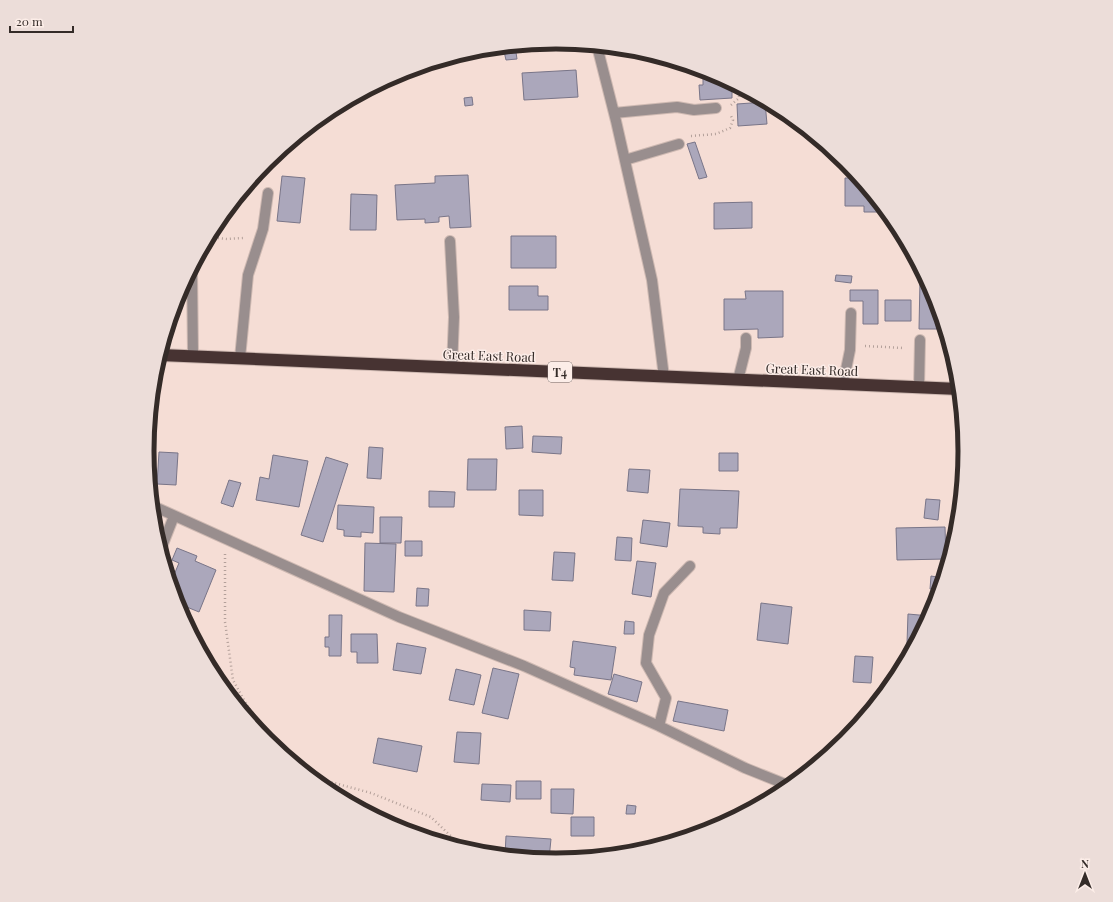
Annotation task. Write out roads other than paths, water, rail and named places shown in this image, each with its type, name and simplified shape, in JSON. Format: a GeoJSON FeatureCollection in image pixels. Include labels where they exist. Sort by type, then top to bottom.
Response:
{"type":"FeatureCollection","features":[{"type":"Feature","properties":{"kind":"highway","name":"Great East Road"},"geometry":{"type":"LineString","coordinates":[[166,355],[953,389]]}},
{"type":"Feature","properties":{"kind":"street"},"geometry":{"type":"LineString","coordinates":[[598,51],[652,280],[664,377]]}},
{"type":"Feature","properties":{"kind":"street"},"geometry":{"type":"LineString","coordinates":[[614,113],[677,108],[694,110],[716,108]]}},
{"type":"Feature","properties":{"kind":"street"},"geometry":{"type":"LineString","coordinates":[[625,160],[679,144]]}},
{"type":"Feature","properties":{"kind":"street"},"geometry":{"type":"LineString","coordinates":[[240,358],[248,275],[263,229],[268,193]]}},
{"type":"Feature","properties":{"kind":"street"},"geometry":{"type":"LineString","coordinates":[[450,241],[454,317],[452,368]]}},
{"type":"Feature","properties":{"kind":"street"},"geometry":{"type":"LineString","coordinates":[[192,281],[193,356]]}},
{"type":"Feature","properties":{"kind":"street"},"geometry":{"type":"LineString","coordinates":[[844,384],[850,345],[851,313]]}},
{"type":"Feature","properties":{"kind":"street"},"geometry":{"type":"LineString","coordinates":[[738,380],[746,348],[746,338]]}},
{"type":"Feature","properties":{"kind":"street"},"geometry":{"type":"LineString","coordinates":[[919,388],[920,344]]}},
{"type":"Feature","properties":{"kind":"street"},"geometry":{"type":"LineString","coordinates":[[159,509],[399,617],[524,666],[659,726],[745,768],[783,783]]}},
{"type":"Feature","properties":{"kind":"street"},"geometry":{"type":"LineString","coordinates":[[165,540],[174,516]]}},
{"type":"Feature","properties":{"kind":"street"},"geometry":{"type":"LineString","coordinates":[[659,726],[666,698],[646,663],[649,635],[664,593],[690,566]]}}]}
